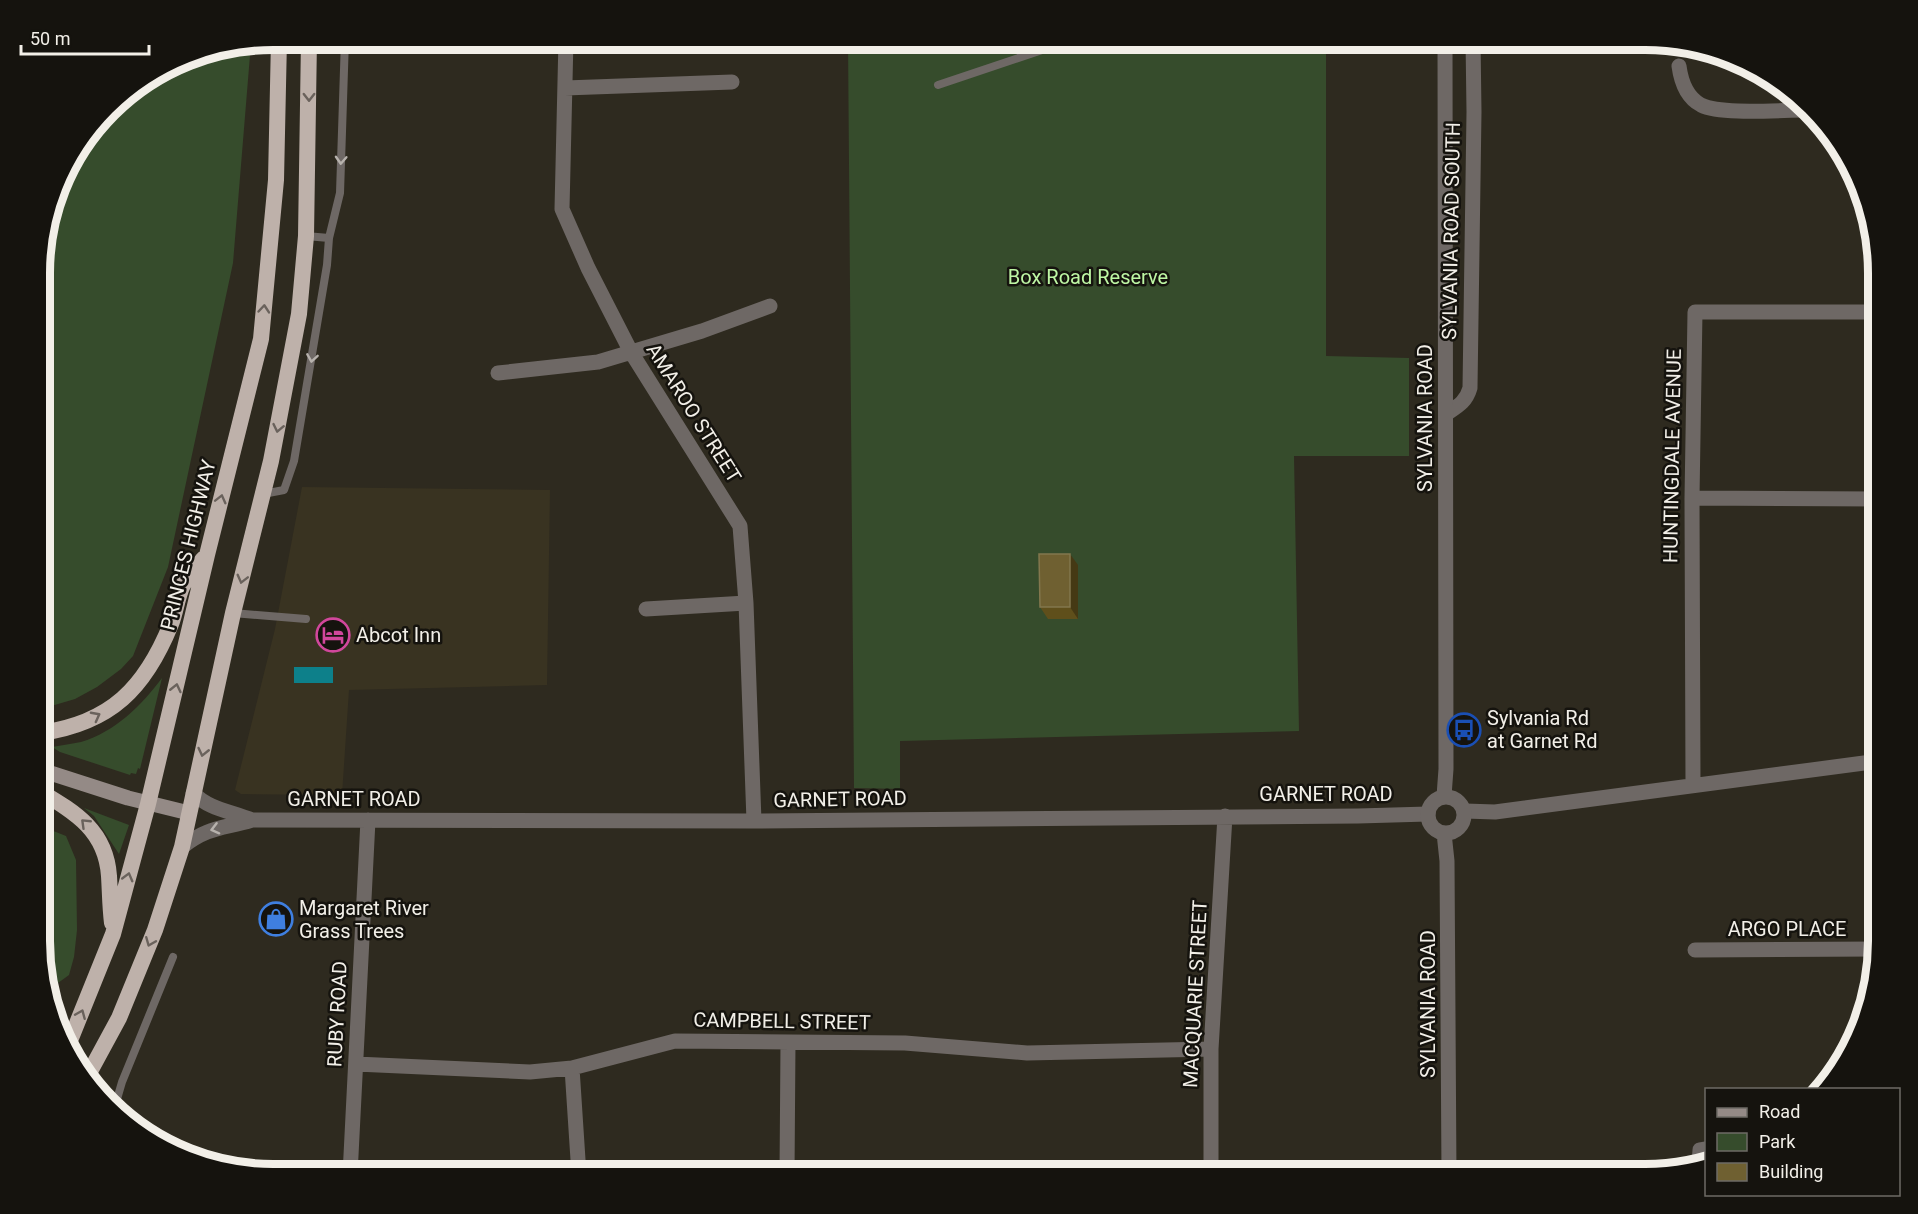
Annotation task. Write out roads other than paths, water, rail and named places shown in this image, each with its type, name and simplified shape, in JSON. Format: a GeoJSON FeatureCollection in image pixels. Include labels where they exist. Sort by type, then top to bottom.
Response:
{"type":"FeatureCollection","features":[{"type":"Feature","properties":{"kind":"highway","name":"PRINCES HIGHWAY"},"geometry":{"type":"LineString","coordinates":[[70,1036],[113,934],[148,804],[261,339],[276,180],[279,50]]}},
{"type":"Feature","properties":{"kind":"highway"},"geometry":{"type":"LineString","coordinates":[[91,1070],[119,1018],[155,930],[182,847],[233,613],[282,410],[299,314],[306,236],[309,50]]}},
{"type":"Feature","properties":{"kind":"highway"},"geometry":{"type":"LineString","coordinates":[[50,732],[78,725],[94,718],[132,691],[155,661],[172,622],[183,584],[207,555]]}},
{"type":"Feature","properties":{"kind":"highway"},"geometry":{"type":"LineString","coordinates":[[50,798],[82,819],[98,837],[109,875],[113,934]]}},
{"type":"Feature","properties":{"kind":"main road"},"geometry":{"type":"LineString","coordinates":[[50,773],[148,804],[189,813]]}},
{"type":"Feature","properties":{"kind":"street","name":"AMAROO STREET"},"geometry":{"type":"LineString","coordinates":[[566,50],[562,209],[588,268],[631,352],[740,526],[746,603],[754,820]]}},
{"type":"Feature","properties":{"kind":"street","name":"SYLVANIA ROAD"},"geometry":{"type":"LineString","coordinates":[[1444,796],[1446,768],[1445,50]]}},
{"type":"Feature","properties":{"kind":"street","name":"SYLVANIA ROAD SOUTH"},"geometry":{"type":"LineString","coordinates":[[1446,414],[1468,397],[1470,388],[1473,50]]}},
{"type":"Feature","properties":{"kind":"street"},"geometry":{"type":"LineString","coordinates":[[1679,66],[1688,93],[1702,105],[1725,110],[1798,110]]}},
{"type":"Feature","properties":{"kind":"street"},"geometry":{"type":"LineString","coordinates":[[565,87],[732,82]]}},
{"type":"Feature","properties":{"kind":"street"},"geometry":{"type":"LineString","coordinates":[[498,373],[598,362],[702,331],[770,306]]}},
{"type":"Feature","properties":{"kind":"street","name":"HUNTINGDALE AVENUE"},"geometry":{"type":"LineString","coordinates":[[1694,785],[1692,498],[1695,312],[1868,312]]}},
{"type":"Feature","properties":{"kind":"street"},"geometry":{"type":"LineString","coordinates":[[1692,498],[1868,499]]}},
{"type":"Feature","properties":{"kind":"street"},"geometry":{"type":"LineString","coordinates":[[646,609],[746,603]]}},
{"type":"Feature","properties":{"kind":"street"},"geometry":{"type":"LineString","coordinates":[[1465,811],[1495,812],[1868,761]]}},
{"type":"Feature","properties":{"kind":"street","name":"GARNET ROAD"},"geometry":{"type":"LineString","coordinates":[[194,793],[202,802],[215,809],[252,820]]}},
{"type":"Feature","properties":{"kind":"street"},"geometry":{"type":"LineString","coordinates":[[1444,796],[1457,799],[1465,811],[1461,827],[1444,833],[1433,827],[1428,814],[1432,802],[1444,796]]}},
{"type":"Feature","properties":{"kind":"street","name":"GARNET ROAD"},"geometry":{"type":"LineString","coordinates":[[182,847],[208,830],[252,820],[754,820],[1428,814]]}},
{"type":"Feature","properties":{"kind":"street","name":"MACQUARIE STREET"},"geometry":{"type":"LineString","coordinates":[[1212,1165],[1211,1049],[1225,816]]}},
{"type":"Feature","properties":{"kind":"street","name":"RUBY ROAD"},"geometry":{"type":"LineString","coordinates":[[351,1165],[368,820]]}},
{"type":"Feature","properties":{"kind":"street","name":"SYLVANIA ROAD"},"geometry":{"type":"LineString","coordinates":[[1444,833],[1447,861],[1449,1165]]}},
{"type":"Feature","properties":{"kind":"street","name":"ARGO PLACE"},"geometry":{"type":"LineString","coordinates":[[1695,950],[1868,949]]}},
{"type":"Feature","properties":{"kind":"street","name":"CAMPBELL STREET"},"geometry":{"type":"LineString","coordinates":[[356,1064],[530,1072],[572,1068],[675,1041],[905,1043],[1027,1053],[1211,1049]]}},
{"type":"Feature","properties":{"kind":"street"},"geometry":{"type":"LineString","coordinates":[[787,1165],[788,1042]]}},
{"type":"Feature","properties":{"kind":"street"},"geometry":{"type":"LineString","coordinates":[[572,1068],[578,1165]]}},
{"type":"Feature","properties":{"kind":"lane"},"geometry":{"type":"LineString","coordinates":[[263,494],[284,490],[294,461],[327,265],[329,238],[340,193],[345,50]]}},
{"type":"Feature","properties":{"kind":"lane"},"geometry":{"type":"LineString","coordinates":[[938,85],[1042,50]]}},
{"type":"Feature","properties":{"kind":"lane"},"geometry":{"type":"LineString","coordinates":[[306,236],[329,238]]}},
{"type":"Feature","properties":{"kind":"lane"},"geometry":{"type":"LineString","coordinates":[[233,613],[306,619]]}},
{"type":"Feature","properties":{"kind":"lane"},"geometry":{"type":"LineString","coordinates":[[117,1101],[173,957]]}},
{"type":"Feature","properties":{"kind":"water"},"geometry":{"type":"Polygon","coordinates":[[[294,667],[333,667],[333,683],[294,683],[294,667]]]}},
{"type":"Feature","properties":{"kind":"place","name":"Abcot Inn"},"geometry":{"type":"Point","coordinates":[333,635]}},
{"type":"Feature","properties":{"kind":"place","name":"Sylvania Rd at Garnet Rd"},"geometry":{"type":"Point","coordinates":[1464,730]}},
{"type":"Feature","properties":{"kind":"place","name":"Margaret River Grass Trees"},"geometry":{"type":"Point","coordinates":[276,919]}},
{"type":"Feature","properties":{"kind":"park label","name":"Box Road Reserve"},"geometry":{"type":"Point","coordinates":[1088,277]}}]}
